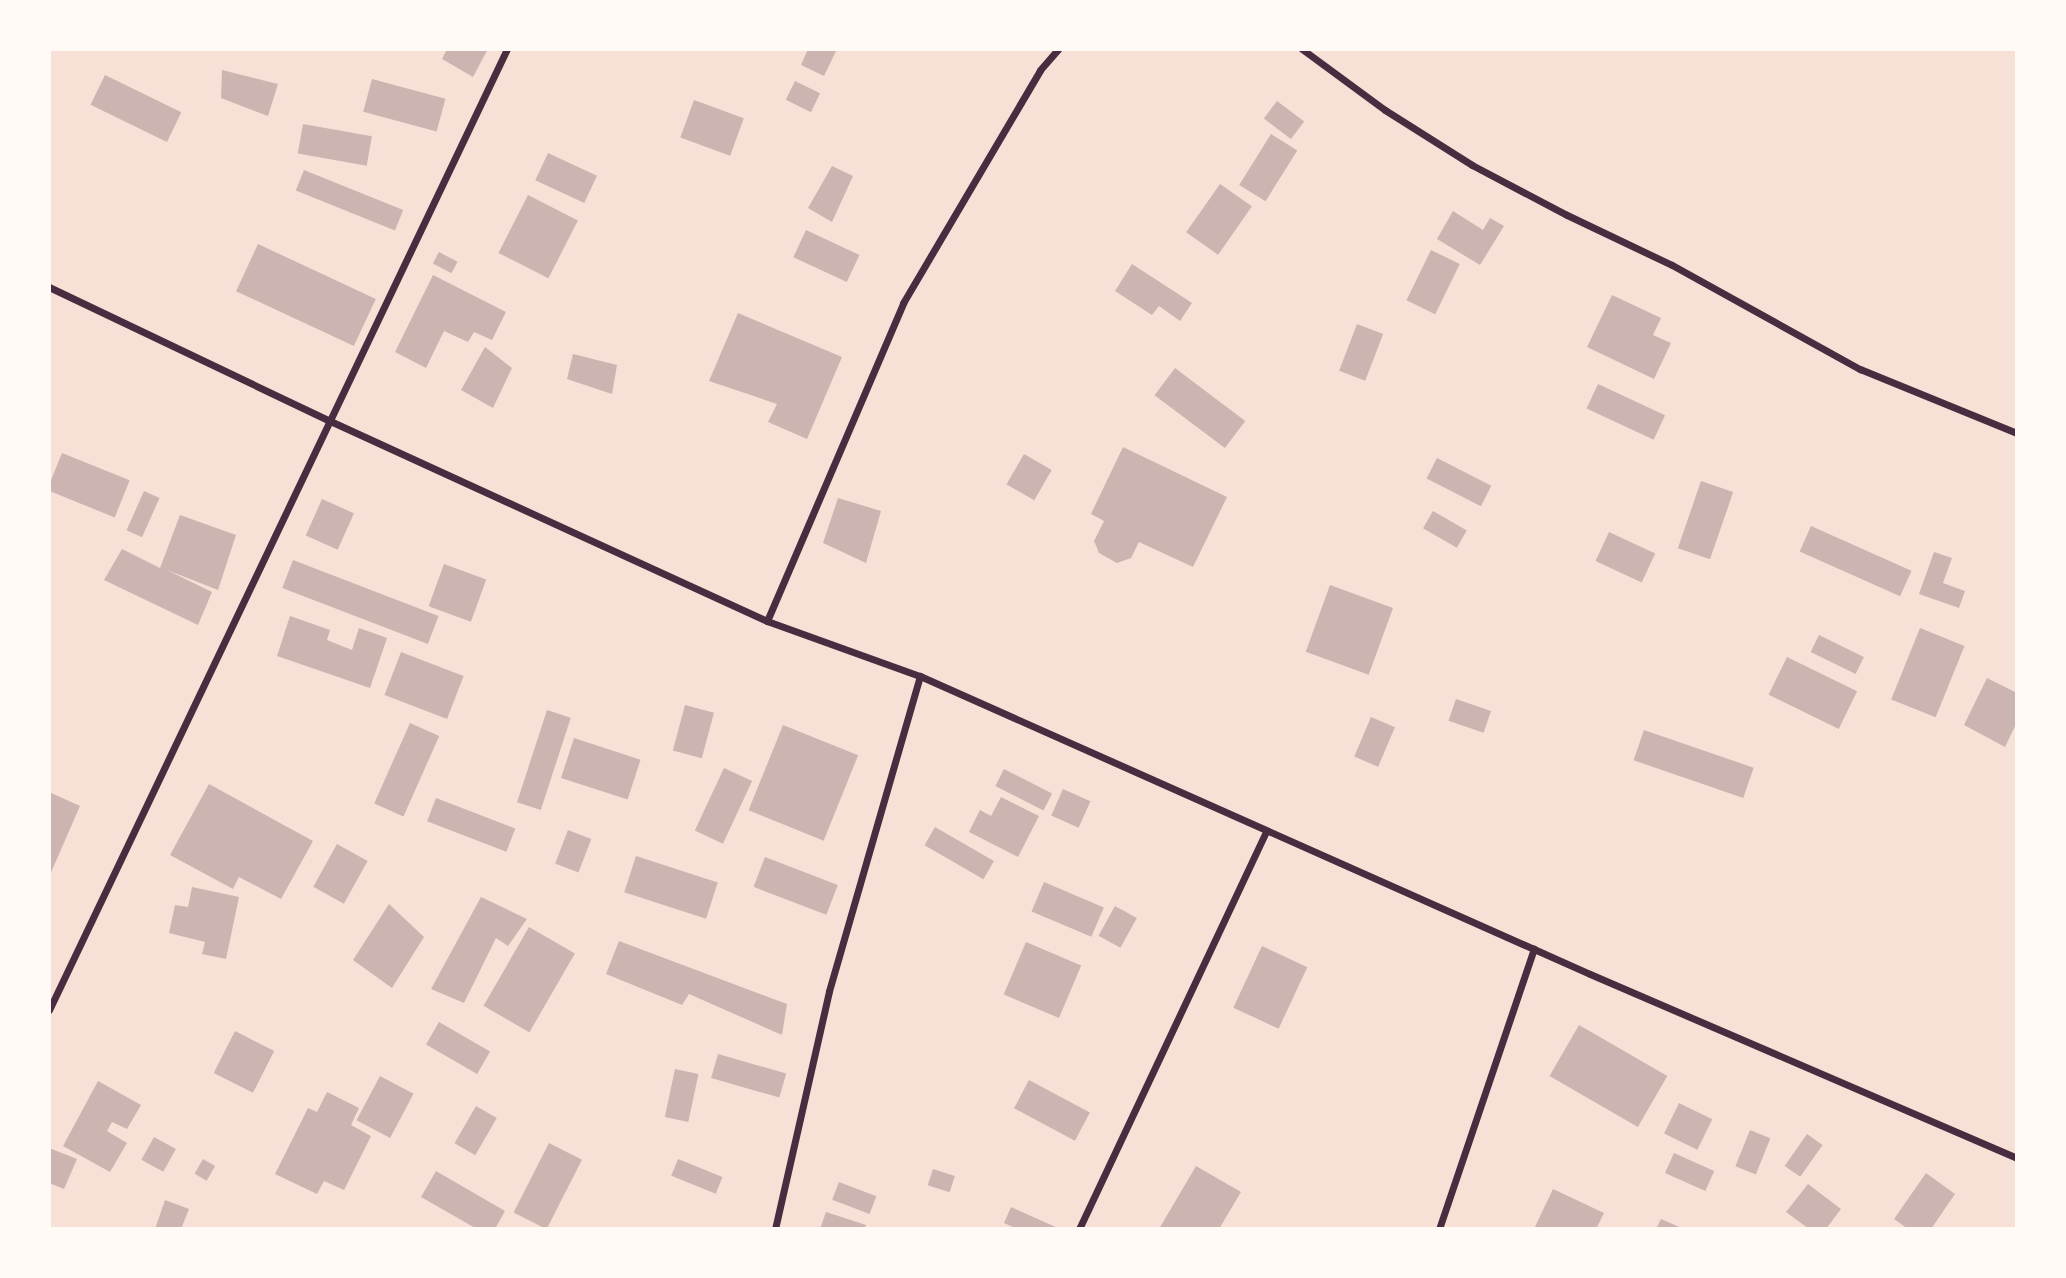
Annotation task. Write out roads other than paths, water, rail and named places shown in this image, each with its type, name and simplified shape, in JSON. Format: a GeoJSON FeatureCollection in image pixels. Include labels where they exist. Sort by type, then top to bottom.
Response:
{"type":"FeatureCollection","features":[{"type":"Feature","properties":{"kind":"street"},"geometry":{"type":"LineString","coordinates":[[49,1010],[507,49]]}},
{"type":"Feature","properties":{"kind":"street"},"geometry":{"type":"LineString","coordinates":[[767,621],[903,303],[1040,69],[1058,49]]}},
{"type":"Feature","properties":{"kind":"street"},"geometry":{"type":"LineString","coordinates":[[1302,49],[1385,110],[1472,165],[1567,215],[1672,265],[1860,369],[2017,433]]}},
{"type":"Feature","properties":{"kind":"street"},"geometry":{"type":"LineString","coordinates":[[49,287],[328,420],[767,621],[920,676],[1534,949],[2017,1158]]}},
{"type":"Feature","properties":{"kind":"street"},"geometry":{"type":"LineString","coordinates":[[775,1229],[829,991],[920,676]]}},
{"type":"Feature","properties":{"kind":"street"},"geometry":{"type":"LineString","coordinates":[[1079,1229],[1266,831]]}},
{"type":"Feature","properties":{"kind":"street"},"geometry":{"type":"LineString","coordinates":[[1438,1229],[1534,949]]}}]}
